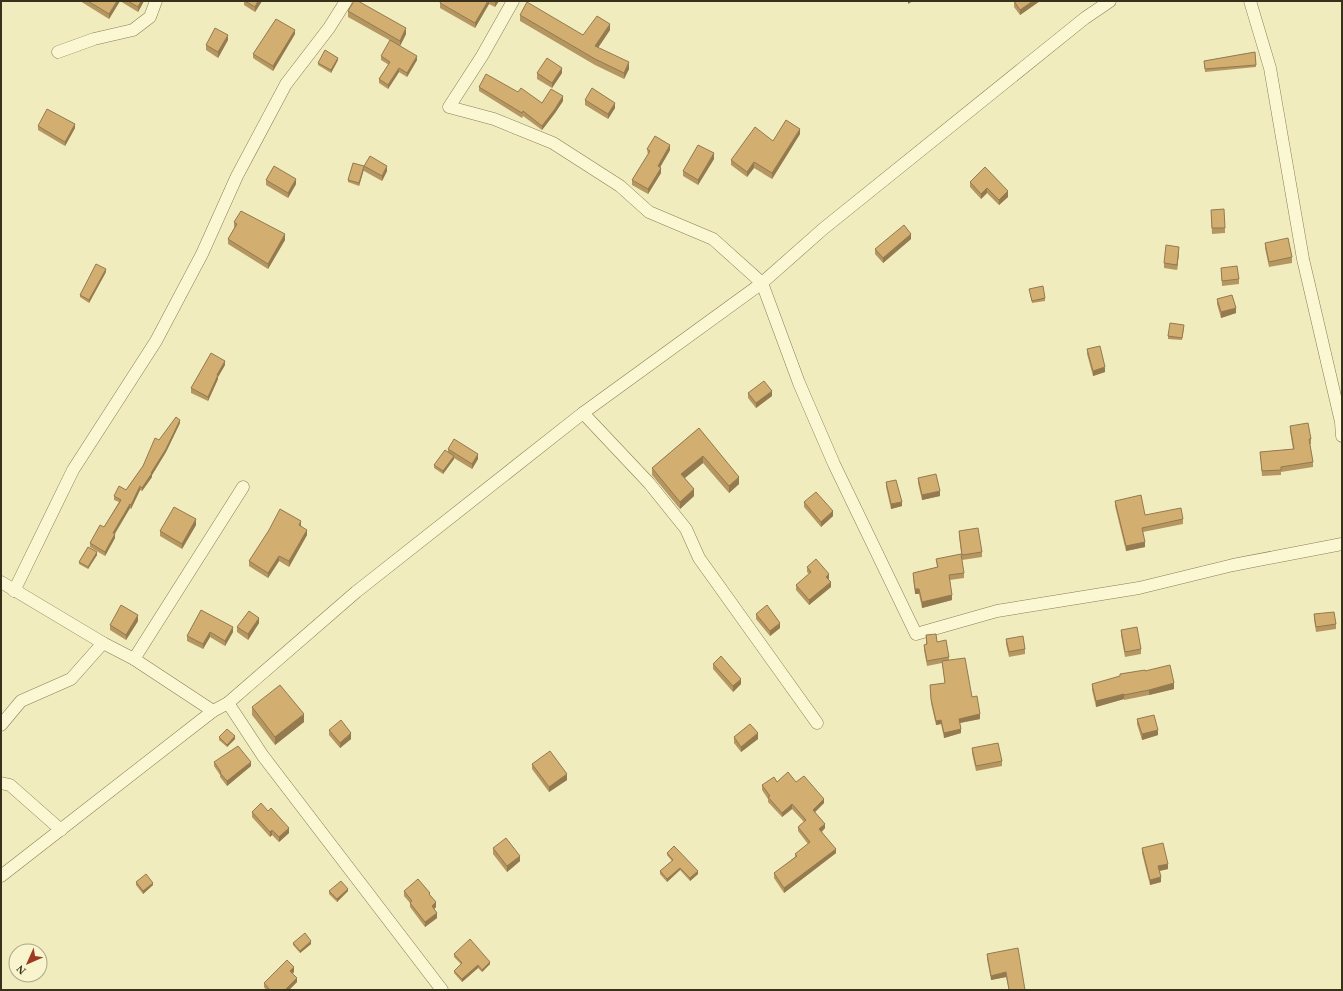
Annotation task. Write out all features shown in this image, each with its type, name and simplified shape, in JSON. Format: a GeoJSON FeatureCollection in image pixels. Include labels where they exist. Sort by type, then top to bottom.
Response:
{"type":"FeatureCollection","features":[{"type":"Feature","properties":{"kind":"street"},"geometry":{"type":"LineString","coordinates":[[58,52],[94,39],[133,30],[150,16],[156,1]]}},
{"type":"Feature","properties":{"kind":"street"},"geometry":{"type":"LineString","coordinates":[[14,591],[73,470],[156,341],[202,254],[238,176],[286,84],[329,28],[346,1]]}},
{"type":"Feature","properties":{"kind":"street"},"geometry":{"type":"LineString","coordinates":[[513,1],[482,56],[449,107],[494,119],[553,143],[620,186],[649,212],[712,239],[762,283],[800,383],[834,464],[916,634],[997,611],[1139,588],[1233,564],[1342,544]]}},
{"type":"Feature","properties":{"kind":"street"},"geometry":{"type":"LineString","coordinates":[[1,876],[214,711],[228,703],[356,592],[583,413],[762,283],[823,229],[1085,18],[1110,1]]}},
{"type":"Feature","properties":{"kind":"street"},"geometry":{"type":"LineString","coordinates":[[1250,1],[1270,68],[1303,259],[1342,436]]}},
{"type":"Feature","properties":{"kind":"street"},"geometry":{"type":"LineString","coordinates":[[583,413],[649,483],[686,529],[699,558],[816,723]]}},
{"type":"Feature","properties":{"kind":"street"},"geometry":{"type":"LineString","coordinates":[[134,659],[243,487]]}},
{"type":"Feature","properties":{"kind":"street"},"geometry":{"type":"LineString","coordinates":[[1,582],[103,643],[134,659],[214,711]]}},
{"type":"Feature","properties":{"kind":"street"},"geometry":{"type":"LineString","coordinates":[[1,725],[20,701],[71,680],[103,643]]}},
{"type":"Feature","properties":{"kind":"street"},"geometry":{"type":"LineString","coordinates":[[228,703],[263,756],[439,987]]}},
{"type":"Feature","properties":{"kind":"street"},"geometry":{"type":"LineString","coordinates":[[1,783],[10,785],[61,830]]}},
{"type":"Feature","properties":{"kind":"building"},"geometry":{"type":"Polygon","coordinates":[[[88,1],[117,1],[109,14],[88,1]]]}},
{"type":"Feature","properties":{"kind":"building"},"geometry":{"type":"Polygon","coordinates":[[[128,1],[141,1],[138,7],[128,1]]]}},
{"type":"Feature","properties":{"kind":"building"},"geometry":{"type":"Polygon","coordinates":[[[245,1],[258,1],[255,7],[245,1]]]}},
{"type":"Feature","properties":{"kind":"building"},"geometry":{"type":"Polygon","coordinates":[[[354,1],[358,1],[406,28],[400,41],[348,11],[354,1]]]}},
{"type":"Feature","properties":{"kind":"building"},"geometry":{"type":"Polygon","coordinates":[[[441,1],[488,1],[475,23],[440,3],[441,1]]]}},
{"type":"Feature","properties":{"kind":"building"},"geometry":{"type":"Polygon","coordinates":[[[1014,1],[1033,1],[1020,10],[1014,1]]]}},
{"type":"Feature","properties":{"kind":"building"},"geometry":{"type":"Polygon","coordinates":[[[527,2],[583,35],[597,16],[610,24],[595,46],[629,62],[624,73],[595,59],[520,15],[527,2]]]}},
{"type":"Feature","properties":{"kind":"building"},"geometry":{"type":"Polygon","coordinates":[[[276,19],[295,30],[273,66],[253,54],[276,19]]]}},
{"type":"Feature","properties":{"kind":"building"},"geometry":{"type":"Polygon","coordinates":[[[215,28],[228,35],[218,52],[206,45],[215,28]]]}},
{"type":"Feature","properties":{"kind":"building"},"geometry":{"type":"Polygon","coordinates":[[[390,40],[417,56],[407,73],[399,68],[388,85],[379,79],[390,62],[381,56],[390,40]]]}},
{"type":"Feature","properties":{"kind":"building"},"geometry":{"type":"Polygon","coordinates":[[[325,50],[338,58],[331,70],[318,63],[325,50]]]}},
{"type":"Feature","properties":{"kind":"building"},"geometry":{"type":"Polygon","coordinates":[[[1255,52],[1256,65],[1205,69],[1204,61],[1255,52]]]}},
{"type":"Feature","properties":{"kind":"building"},"geometry":{"type":"Polygon","coordinates":[[[547,58],[562,68],[552,83],[537,73],[547,58]]]}},
{"type":"Feature","properties":{"kind":"building"},"geometry":{"type":"Polygon","coordinates":[[[486,74],[518,92],[521,88],[542,103],[551,89],[563,96],[542,126],[523,111],[522,113],[479,87],[486,74]]]}},
{"type":"Feature","properties":{"kind":"building"},"geometry":{"type":"Polygon","coordinates":[[[592,88],[615,103],[608,114],[585,100],[592,88]]]}},
{"type":"Feature","properties":{"kind":"building"},"geometry":{"type":"Polygon","coordinates":[[[47,109],[75,124],[65,142],[38,126],[47,109]]]}},
{"type":"Feature","properties":{"kind":"building"},"geometry":{"type":"Polygon","coordinates":[[[786,120],[800,129],[772,173],[754,162],[747,172],[731,160],[755,127],[773,141],[786,120]]]}},
{"type":"Feature","properties":{"kind":"building"},"geometry":{"type":"Polygon","coordinates":[[[655,136],[670,145],[658,166],[661,168],[648,189],[632,180],[650,151],[647,149],[655,136]]]}},
{"type":"Feature","properties":{"kind":"building"},"geometry":{"type":"Polygon","coordinates":[[[698,145],[714,153],[698,180],[683,171],[698,145]]]}},
{"type":"Feature","properties":{"kind":"building"},"geometry":{"type":"Polygon","coordinates":[[[370,156],[387,166],[382,176],[364,166],[370,156]]]}},
{"type":"Feature","properties":{"kind":"building"},"geometry":{"type":"Polygon","coordinates":[[[353,163],[364,166],[359,183],[348,180],[353,163]]]}},
{"type":"Feature","properties":{"kind":"building"},"geometry":{"type":"Polygon","coordinates":[[[274,166],[296,179],[288,193],[266,180],[274,166]]]}},
{"type":"Feature","properties":{"kind":"building"},"geometry":{"type":"Polygon","coordinates":[[[985,167],[1008,191],[999,200],[987,188],[981,194],[970,182],[985,167]]]}},
{"type":"Feature","properties":{"kind":"building"},"geometry":{"type":"Polygon","coordinates":[[[1224,209],[1225,228],[1212,228],[1211,210],[1224,209]]]}},
{"type":"Feature","properties":{"kind":"building"},"geometry":{"type":"Polygon","coordinates":[[[241,211],[285,234],[268,264],[228,239],[237,224],[234,222],[241,211]]]}},
{"type":"Feature","properties":{"kind":"building"},"geometry":{"type":"Polygon","coordinates":[[[904,225],[911,234],[883,258],[875,249],[904,225]]]}},
{"type":"Feature","properties":{"kind":"building"},"geometry":{"type":"Polygon","coordinates":[[[1288,238],[1292,257],[1269,262],[1265,243],[1288,238]]]}},
{"type":"Feature","properties":{"kind":"building"},"geometry":{"type":"Polygon","coordinates":[[[1166,245],[1179,247],[1177,265],[1164,263],[1166,245]]]}},
{"type":"Feature","properties":{"kind":"building"},"geometry":{"type":"Polygon","coordinates":[[[96,264],[106,269],[89,300],[80,295],[96,264]]]}},
{"type":"Feature","properties":{"kind":"building"},"geometry":{"type":"Polygon","coordinates":[[[1237,266],[1239,279],[1222,281],[1221,268],[1237,266]]]}},
{"type":"Feature","properties":{"kind":"building"},"geometry":{"type":"Polygon","coordinates":[[[1043,286],[1045,298],[1032,301],[1029,289],[1043,286]]]}},
{"type":"Feature","properties":{"kind":"building"},"geometry":{"type":"Polygon","coordinates":[[[1232,295],[1236,308],[1221,312],[1217,299],[1232,295]]]}},
{"type":"Feature","properties":{"kind":"building"},"geometry":{"type":"Polygon","coordinates":[[[1170,323],[1184,325],[1182,338],[1168,336],[1170,323]]]}},
{"type":"Feature","properties":{"kind":"building"},"geometry":{"type":"Polygon","coordinates":[[[1100,346],[1105,367],[1093,371],[1087,349],[1100,346]]]}},
{"type":"Feature","properties":{"kind":"building"},"geometry":{"type":"Polygon","coordinates":[[[211,353],[225,361],[217,375],[208,397],[191,388],[211,353]]]}},
{"type":"Feature","properties":{"kind":"building"},"geometry":{"type":"Polygon","coordinates":[[[764,381],[772,391],[756,403],[748,393],[764,381]]]}},
{"type":"Feature","properties":{"kind":"building"},"geometry":{"type":"Polygon","coordinates":[[[176,417],[180,420],[166,449],[142,488],[140,486],[131,505],[130,504],[113,533],[115,534],[105,552],[90,543],[100,525],[104,527],[121,500],[114,496],[119,486],[126,490],[143,466],[155,438],[159,440],[176,417]]]}},
{"type":"Feature","properties":{"kind":"building"},"geometry":{"type":"Polygon","coordinates":[[[1308,423],[1313,462],[1281,467],[1281,470],[1262,471],[1260,452],[1294,449],[1290,426],[1308,423]]]}},
{"type":"Feature","properties":{"kind":"building"},"geometry":{"type":"Polygon","coordinates":[[[699,428],[739,477],[729,486],[703,456],[681,474],[694,489],[680,502],[652,468],[699,428]]]}},
{"type":"Feature","properties":{"kind":"building"},"geometry":{"type":"Polygon","coordinates":[[[454,439],[478,454],[472,464],[448,449],[454,439]]]}},
{"type":"Feature","properties":{"kind":"building"},"geometry":{"type":"Polygon","coordinates":[[[445,450],[454,456],[443,471],[434,465],[445,450]]]}},
{"type":"Feature","properties":{"kind":"building"},"geometry":{"type":"Polygon","coordinates":[[[936,474],[940,491],[922,495],[918,478],[936,474]]]}},
{"type":"Feature","properties":{"kind":"building"},"geometry":{"type":"Polygon","coordinates":[[[896,480],[902,502],[891,504],[886,482],[896,480]]]}},
{"type":"Feature","properties":{"kind":"building"},"geometry":{"type":"Polygon","coordinates":[[[816,492],[833,511],[821,522],[804,502],[816,492]]]}},
{"type":"Feature","properties":{"kind":"building"},"geometry":{"type":"Polygon","coordinates":[[[1141,495],[1145,515],[1181,508],[1183,519],[1142,528],[1145,542],[1126,546],[1115,501],[1141,495]]]}},
{"type":"Feature","properties":{"kind":"building"},"geometry":{"type":"Polygon","coordinates":[[[174,507],[196,519],[182,544],[160,531],[174,507]]]}},
{"type":"Feature","properties":{"kind":"building"},"geometry":{"type":"Polygon","coordinates":[[[280,509],[301,521],[299,525],[307,530],[289,561],[279,556],[268,573],[249,561],[269,530],[280,509]]]}},
{"type":"Feature","properties":{"kind":"building"},"geometry":{"type":"Polygon","coordinates":[[[978,528],[982,552],[962,555],[959,531],[978,528]]]}},
{"type":"Feature","properties":{"kind":"building"},"geometry":{"type":"Polygon","coordinates":[[[88,547],[97,552],[88,567],[79,562],[88,547]]]}},
{"type":"Feature","properties":{"kind":"building"},"geometry":{"type":"Polygon","coordinates":[[[961,554],[964,573],[949,575],[952,595],[922,602],[919,589],[915,589],[913,573],[938,567],[936,559],[961,554]]]}},
{"type":"Feature","properties":{"kind":"building"},"geometry":{"type":"Polygon","coordinates":[[[816,559],[829,574],[826,577],[831,582],[809,600],[796,585],[811,572],[807,567],[816,559]]]}},
{"type":"Feature","properties":{"kind":"building"},"geometry":{"type":"Polygon","coordinates":[[[121,605],[138,615],[126,635],[110,625],[121,605]]]}},
{"type":"Feature","properties":{"kind":"building"},"geometry":{"type":"Polygon","coordinates":[[[767,605],[780,623],[770,631],[756,614],[767,605]]]}},
{"type":"Feature","properties":{"kind":"building"},"geometry":{"type":"Polygon","coordinates":[[[201,610],[233,627],[225,641],[210,632],[203,644],[187,636],[201,610]]]}},
{"type":"Feature","properties":{"kind":"building"},"geometry":{"type":"Polygon","coordinates":[[[249,611],[259,618],[248,634],[237,627],[249,611]]]}},
{"type":"Feature","properties":{"kind":"building"},"geometry":{"type":"Polygon","coordinates":[[[1334,612],[1336,624],[1316,627],[1314,614],[1334,612]]]}},
{"type":"Feature","properties":{"kind":"building"},"geometry":{"type":"Polygon","coordinates":[[[1137,627],[1141,649],[1125,652],[1121,630],[1137,627]]]}},
{"type":"Feature","properties":{"kind":"building"},"geometry":{"type":"Polygon","coordinates":[[[936,634],[937,642],[946,640],[949,657],[927,661],[924,645],[927,644],[926,635],[936,634]]]}},
{"type":"Feature","properties":{"kind":"building"},"geometry":{"type":"Polygon","coordinates":[[[1023,636],[1025,649],[1009,652],[1006,639],[1023,636]]]}},
{"type":"Feature","properties":{"kind":"building"},"geometry":{"type":"Polygon","coordinates":[[[721,656],[741,679],[733,686],[713,664],[721,656]]]}},
{"type":"Feature","properties":{"kind":"building"},"geometry":{"type":"Polygon","coordinates":[[[965,658],[972,697],[977,696],[980,714],[959,719],[961,729],[944,733],[941,720],[936,721],[931,699],[930,685],[945,683],[942,661],[965,658]]]}},
{"type":"Feature","properties":{"kind":"building"},"geometry":{"type":"Polygon","coordinates":[[[1170,665],[1174,683],[1096,701],[1092,684],[1120,676],[1120,674],[1145,671],[1170,665]]]}},
{"type":"Feature","properties":{"kind":"building"},"geometry":{"type":"Polygon","coordinates":[[[280,685],[304,714],[275,737],[252,707],[280,685]]]}},
{"type":"Feature","properties":{"kind":"building"},"geometry":{"type":"Polygon","coordinates":[[[1154,715],[1158,730],[1142,734],[1137,719],[1154,715]]]}},
{"type":"Feature","properties":{"kind":"building"},"geometry":{"type":"Polygon","coordinates":[[[341,720],[351,733],[340,743],[329,730],[341,720]]]}},
{"type":"Feature","properties":{"kind":"building"},"geometry":{"type":"Polygon","coordinates":[[[750,724],[758,733],[741,747],[734,737],[750,724]]]}},
{"type":"Feature","properties":{"kind":"building"},"geometry":{"type":"Polygon","coordinates":[[[227,729],[235,736],[227,745],[219,737],[227,729]]]}},
{"type":"Feature","properties":{"kind":"building"},"geometry":{"type":"Polygon","coordinates":[[[998,743],[1002,761],[976,766],[972,748],[998,743]]]}},
{"type":"Feature","properties":{"kind":"building"},"geometry":{"type":"Polygon","coordinates":[[[238,746],[251,762],[227,781],[220,773],[221,772],[214,762],[238,746]]]}},
{"type":"Feature","properties":{"kind":"building"},"geometry":{"type":"Polygon","coordinates":[[[550,751],[567,774],[549,787],[532,764],[550,751]]]}},
{"type":"Feature","properties":{"kind":"building"},"geometry":{"type":"Polygon","coordinates":[[[788,772],[796,782],[804,776],[824,799],[813,810],[825,824],[819,829],[836,849],[784,888],[774,873],[797,856],[795,854],[810,842],[798,827],[806,820],[792,804],[782,813],[768,797],[770,796],[762,785],[774,777],[777,782],[788,772]]]}},
{"type":"Feature","properties":{"kind":"building"},"geometry":{"type":"Polygon","coordinates":[[[261,803],[268,811],[271,808],[289,828],[279,837],[272,830],[270,832],[252,812],[261,803]]]}},
{"type":"Feature","properties":{"kind":"building"},"geometry":{"type":"Polygon","coordinates":[[[506,838],[520,856],[507,866],[493,848],[506,838]]]}},
{"type":"Feature","properties":{"kind":"building"},"geometry":{"type":"Polygon","coordinates":[[[1163,843],[1168,864],[1158,866],[1161,877],[1150,880],[1142,848],[1163,843]]]}},
{"type":"Feature","properties":{"kind":"building"},"geometry":{"type":"Polygon","coordinates":[[[674,846],[698,871],[690,878],[680,868],[667,879],[660,871],[673,860],[667,853],[674,846]]]}},
{"type":"Feature","properties":{"kind":"building"},"geometry":{"type":"Polygon","coordinates":[[[146,874],[153,883],[143,891],[136,882],[146,874]]]}},
{"type":"Feature","properties":{"kind":"building"},"geometry":{"type":"Polygon","coordinates":[[[418,879],[436,902],[432,906],[437,913],[425,922],[410,903],[412,901],[404,891],[418,879]]]}},
{"type":"Feature","properties":{"kind":"building"},"geometry":{"type":"Polygon","coordinates":[[[341,881],[348,889],[337,899],[329,891],[341,881]]]}},
{"type":"Feature","properties":{"kind":"building"},"geometry":{"type":"Polygon","coordinates":[[[305,933],[311,941],[300,951],[293,943],[305,933]]]}},
{"type":"Feature","properties":{"kind":"building"},"geometry":{"type":"Polygon","coordinates":[[[470,939],[490,962],[482,970],[478,965],[462,979],[454,971],[462,963],[454,954],[470,939]]]}},
{"type":"Feature","properties":{"kind":"building"},"geometry":{"type":"Polygon","coordinates":[[[1018,948],[1025,990],[1009,990],[1006,972],[991,976],[987,954],[1018,948]]]}},
{"type":"Feature","properties":{"kind":"building"},"geometry":{"type":"Polygon","coordinates":[[[287,960],[294,967],[290,971],[297,978],[285,990],[270,990],[264,983],[287,960]]]}}]}
